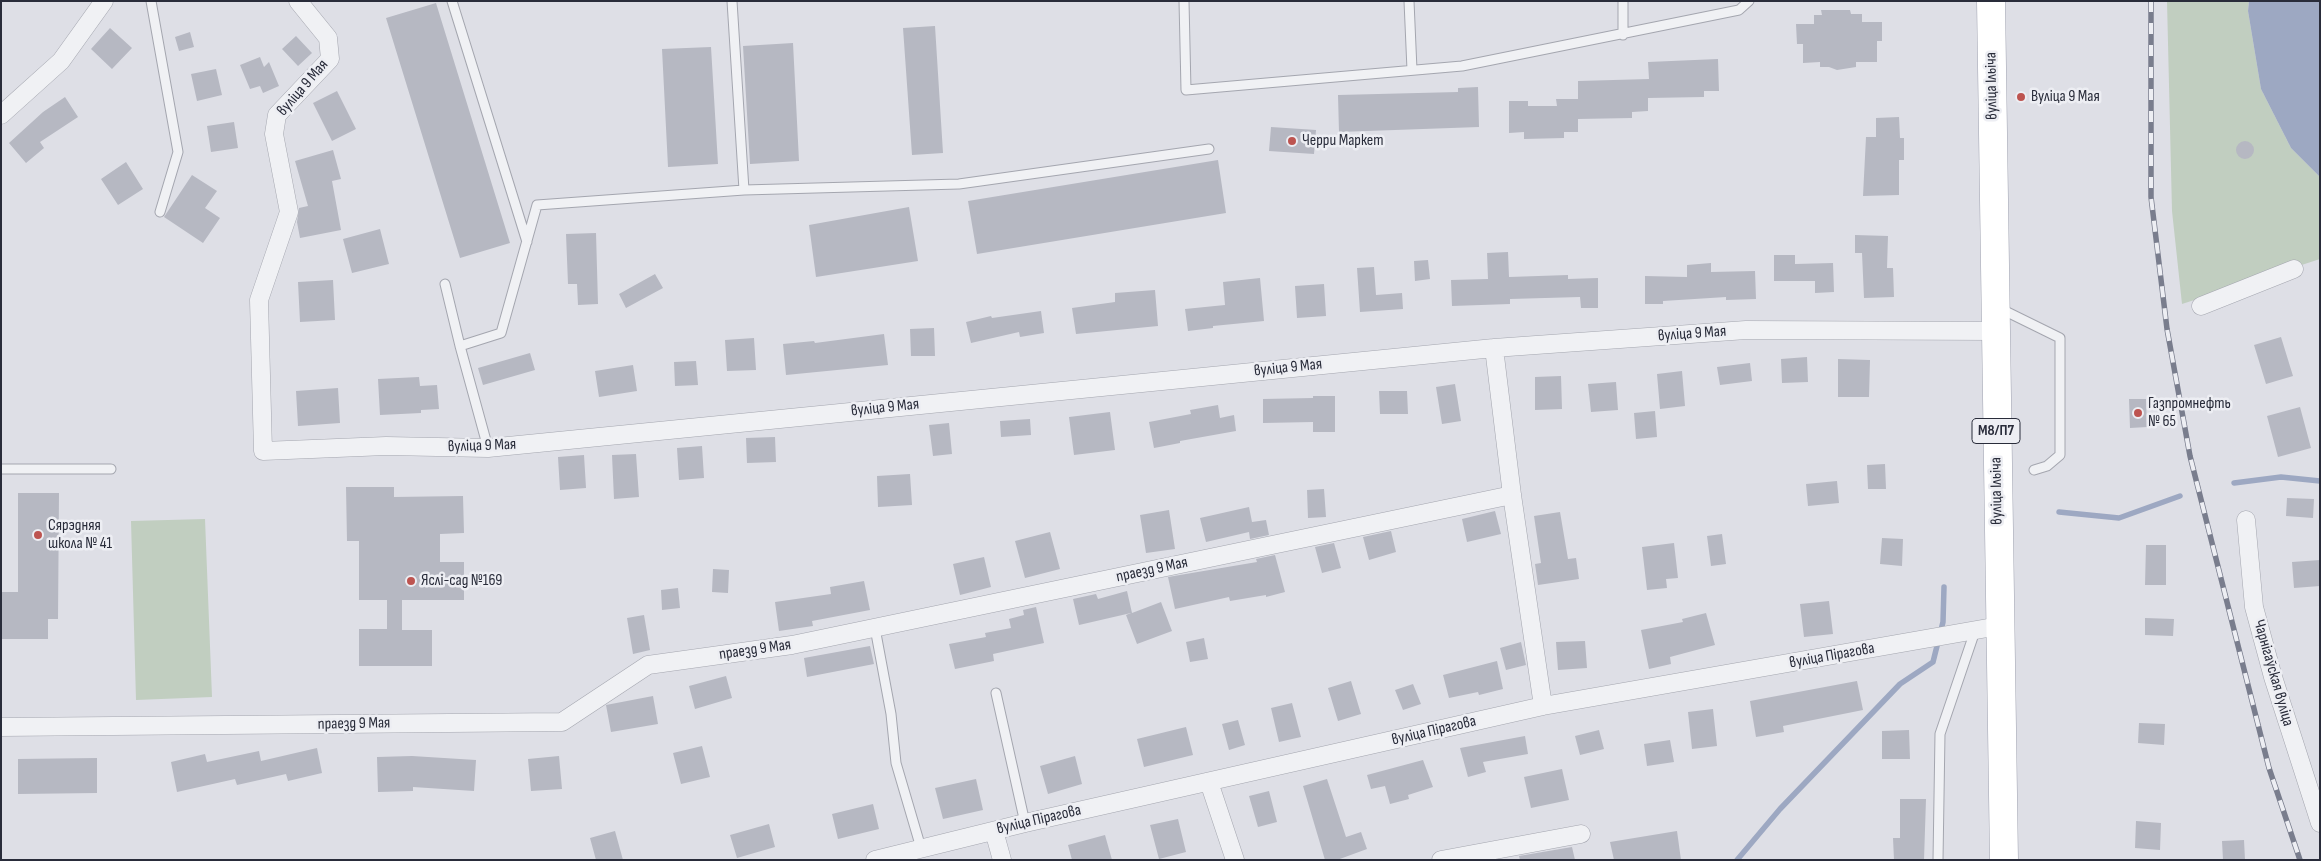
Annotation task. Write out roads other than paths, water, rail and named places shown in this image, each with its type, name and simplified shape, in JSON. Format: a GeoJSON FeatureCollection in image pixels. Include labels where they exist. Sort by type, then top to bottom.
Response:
{"type":"FeatureCollection","features":[{"type":"Feature","properties":{"kind":"main road","name":"вуліца Ільіча"},"geometry":{"type":"LineString","coordinates":[[1991,1],[1995,318],[1987,629],[2004,860]]}},
{"type":"Feature","properties":{"kind":"street"},"geometry":{"type":"LineString","coordinates":[[1,115],[61,61],[104,1]]}},
{"type":"Feature","properties":{"kind":"street","name":"вуліца 9 Мая"},"geometry":{"type":"LineString","coordinates":[[298,1],[328,38],[330,59],[277,115],[274,134],[289,212],[259,300],[263,451],[386,446],[488,448],[1494,348],[1746,330],[1995,318]]}},
{"type":"Feature","properties":{"kind":"street"},"geometry":{"type":"LineString","coordinates":[[2201,306],[2294,270]]}},
{"type":"Feature","properties":{"kind":"street"},"geometry":{"type":"LineString","coordinates":[[1494,348],[1512,495],[1543,706]]}},
{"type":"Feature","properties":{"kind":"street","name":"праезд 9 Мая"},"geometry":{"type":"LineString","coordinates":[[1,727],[562,722],[648,665],[792,645],[1512,495]]}},
{"type":"Feature","properties":{"kind":"street","name":"Чарнігаўская вуліца"},"geometry":{"type":"LineString","coordinates":[[2246,520],[2254,606],[2273,678],[2320,822]]}},
{"type":"Feature","properties":{"kind":"street","name":"вуліца Пірагова"},"geometry":{"type":"LineString","coordinates":[[882,859],[994,830],[1543,706],[1987,629]]}},
{"type":"Feature","properties":{"kind":"street"},"geometry":{"type":"LineString","coordinates":[[1209,782],[1235,860]]}},
{"type":"Feature","properties":{"kind":"street"},"geometry":{"type":"LineString","coordinates":[[994,830],[1002,860]]}},
{"type":"Feature","properties":{"kind":"street"},"geometry":{"type":"LineString","coordinates":[[1441,860],[1581,834]]}},
{"type":"Feature","properties":{"kind":"lane"},"geometry":{"type":"LineString","coordinates":[[151,1],[178,152],[160,212]]}},
{"type":"Feature","properties":{"kind":"lane"},"geometry":{"type":"LineString","coordinates":[[452,1],[527,242]]}},
{"type":"Feature","properties":{"kind":"lane"},"geometry":{"type":"LineString","coordinates":[[732,1],[744,190]]}},
{"type":"Feature","properties":{"kind":"lane"},"geometry":{"type":"LineString","coordinates":[[1184,1],[1186,90],[1462,66],[1739,10],[1749,1]]}},
{"type":"Feature","properties":{"kind":"lane"},"geometry":{"type":"LineString","coordinates":[[1409,1],[1412,70]]}},
{"type":"Feature","properties":{"kind":"lane"},"geometry":{"type":"LineString","coordinates":[[1622,35],[1623,1]]}},
{"type":"Feature","properties":{"kind":"lane"},"geometry":{"type":"LineString","coordinates":[[460,346],[501,333],[537,205],[744,190],[960,184],[1209,149]]}},
{"type":"Feature","properties":{"kind":"lane"},"geometry":{"type":"LineString","coordinates":[[445,284],[488,448]]}},
{"type":"Feature","properties":{"kind":"lane"},"geometry":{"type":"LineString","coordinates":[[1995,318],[2060,338],[2060,455],[2047,466],[2034,470]]}},
{"type":"Feature","properties":{"kind":"lane"},"geometry":{"type":"LineString","coordinates":[[1,469],[111,469]]}},
{"type":"Feature","properties":{"kind":"lane"},"geometry":{"type":"LineString","coordinates":[[875,628],[891,714],[896,763],[921,848]]}},
{"type":"Feature","properties":{"kind":"lane"},"geometry":{"type":"LineString","coordinates":[[1938,860],[1940,734],[1987,629]]}},
{"type":"Feature","properties":{"kind":"lane"},"geometry":{"type":"LineString","coordinates":[[996,692],[1025,823]]}},
{"type":"Feature","properties":{"kind":"water"},"geometry":{"type":"Polygon","coordinates":[[[2249,1],[2320,1],[2320,177],[2291,148],[2261,89],[2248,11],[2249,1]]]}},
{"type":"Feature","properties":{"kind":"waterway"},"geometry":{"type":"LineString","coordinates":[[2234,483],[2281,477],[2320,481]]}},
{"type":"Feature","properties":{"kind":"waterway"},"geometry":{"type":"LineString","coordinates":[[2059,512],[2119,518],[2180,496]]}},
{"type":"Feature","properties":{"kind":"waterway"},"geometry":{"type":"LineString","coordinates":[[1737,860],[1780,809],[1900,684],[1933,662],[1943,622],[1944,587]]}},
{"type":"Feature","properties":{"kind":"railway"},"geometry":{"type":"LineString","coordinates":[[2151,1],[2151,197],[2167,329],[2190,456],[2269,768],[2300,860]]}},
{"type":"Feature","properties":{"kind":"place","name":"Вуліца 9 Мая"},"geometry":{"type":"Point","coordinates":[2021,97]}},
{"type":"Feature","properties":{"kind":"place","name":"Черри Маркет"},"geometry":{"type":"Point","coordinates":[1292,141]}},
{"type":"Feature","properties":{"kind":"place","name":"Газпромнефть № 65"},"geometry":{"type":"Point","coordinates":[2138,413]}},
{"type":"Feature","properties":{"kind":"place","name":"Сярэдняя школа № 41"},"geometry":{"type":"Point","coordinates":[38,535]}},
{"type":"Feature","properties":{"kind":"place","name":"Яслі-сад №169"},"geometry":{"type":"Point","coordinates":[411,581]}}]}
